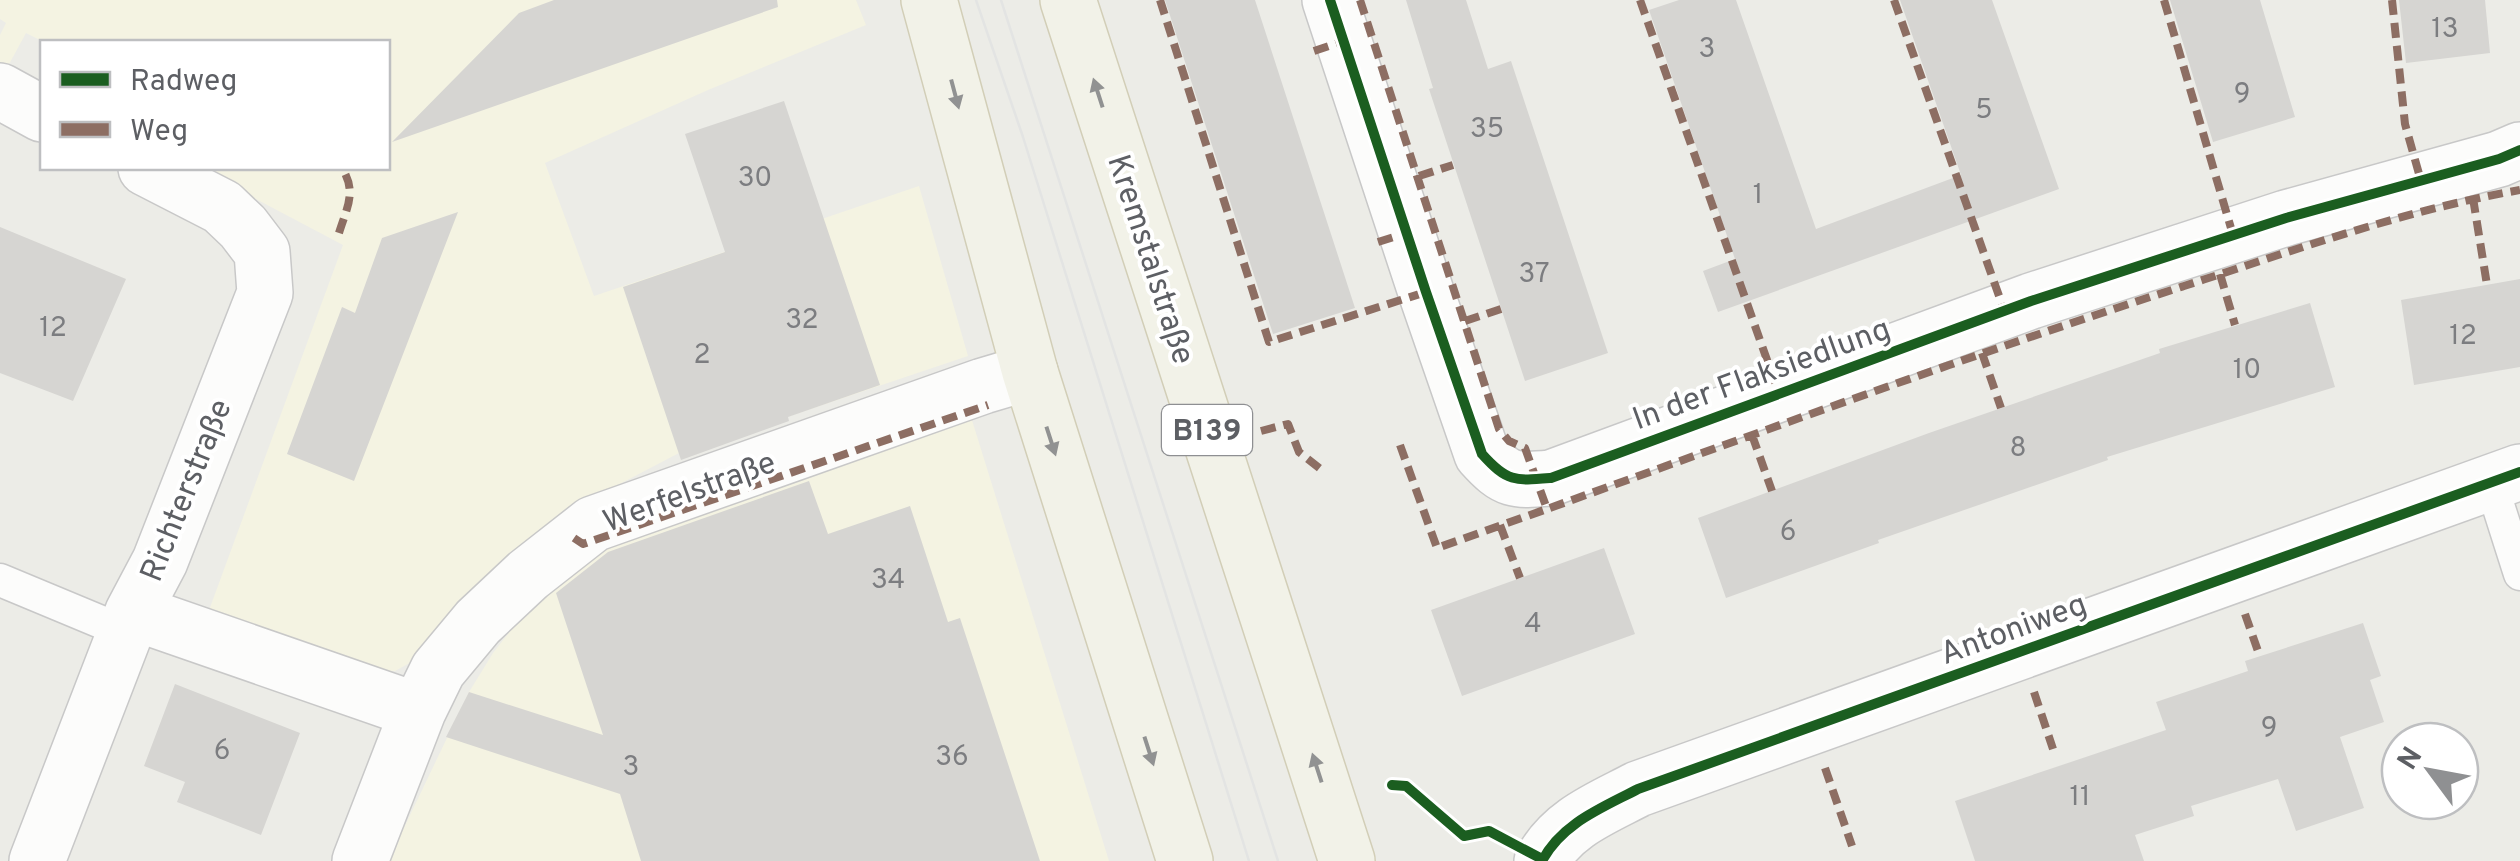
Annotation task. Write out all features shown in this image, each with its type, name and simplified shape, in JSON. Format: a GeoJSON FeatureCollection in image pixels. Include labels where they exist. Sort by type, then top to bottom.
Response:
{"type":"FeatureCollection","features":[{"type":"Feature","properties":{"kind":"main road"},"geometry":{"type":"LineString","coordinates":[[929,0],[1030,372],[1184,861]]}},
{"type":"Feature","properties":{"kind":"main road","name":"Kremstalstraße"},"geometry":{"type":"LineString","coordinates":[[1068,0],[1347,861]]}},
{"type":"Feature","properties":{"kind":"street","name":"In der Flaksiedlung"},"geometry":{"type":"LineString","coordinates":[[1330,0],[1482,454],[1499,473],[1522,481],[1551,478],[2031,301],[2286,218],[2520,150]]}},
{"type":"Feature","properties":{"kind":"street"},"geometry":{"type":"LineString","coordinates":[[0,91],[40,113]]}},
{"type":"Feature","properties":{"kind":"street","name":"Richterstraße"},"geometry":{"type":"LineString","coordinates":[[36,861],[129,622],[160,561],[265,292],[262,252],[243,226],[222,207],[150,170]]}},
{"type":"Feature","properties":{"kind":"street","name":"Werfelstraße"},"geometry":{"type":"LineString","coordinates":[[360,861],[418,711],[438,670],[478,622],[528,575],[593,524],[1030,372]]}},
{"type":"Feature","properties":{"kind":"street","name":"Antoniweg"},"geometry":{"type":"LineString","coordinates":[[1542,861],[1555,840],[1578,820],[1638,789],[2506,478]]}},
{"type":"Feature","properties":{"kind":"street"},"geometry":{"type":"LineString","coordinates":[[129,622],[418,711]]}},
{"type":"Feature","properties":{"kind":"lane"},"geometry":{"type":"LineString","coordinates":[[2506,478],[2520,574]]}},
{"type":"Feature","properties":{"kind":"lane"},"geometry":{"type":"LineString","coordinates":[[0,580],[129,622]]}},
{"type":"Feature","properties":{"kind":"shaded area"},"geometry":{"type":"Polygon","coordinates":[[[0,0],[856,0],[866,25],[545,163],[594,296],[919,186],[968,356],[679,453],[591,499],[415,660],[395,671],[376,672],[208,613],[343,245],[201,170],[390,170],[390,40],[40,40],[26,33],[7,68],[0,64],[0,35],[6,23],[0,19],[0,0]]]}},
{"type":"Feature","properties":{"kind":"shaded area"},"geometry":{"type":"Polygon","coordinates":[[[971,417],[1109,861],[391,861],[469,692],[493,653],[551,579],[591,550],[971,417]]]}},
{"type":"Feature","properties":{"kind":"building"},"geometry":{"type":"Polygon","coordinates":[[[554,0],[777,0],[778,7],[392,142],[519,13],[554,0]]]}},
{"type":"Feature","properties":{"kind":"building"},"geometry":{"type":"Polygon","coordinates":[[[1165,0],[1255,0],[1355,308],[1273,334],[1165,0]]]}},
{"type":"Feature","properties":{"kind":"building"},"geometry":{"type":"Polygon","coordinates":[[[1406,0],[1466,0],[1488,69],[1511,61],[1608,353],[1525,381],[1429,89],[1433,88],[1406,0]]]}},
{"type":"Feature","properties":{"kind":"building"},"geometry":{"type":"Polygon","coordinates":[[[1679,0],[1736,0],[1816,229],[1961,175],[1900,0],[1992,0],[2059,189],[1718,312],[1703,271],[1735,259],[1649,10],[1679,0]]]}},
{"type":"Feature","properties":{"kind":"building"},"geometry":{"type":"Polygon","coordinates":[[[2170,0],[2260,0],[2295,117],[2213,142],[2170,0]]]}},
{"type":"Feature","properties":{"kind":"building"},"geometry":{"type":"Polygon","coordinates":[[[2399,0],[2485,0],[2490,53],[2406,63],[2399,0]]]}},
{"type":"Feature","properties":{"kind":"building"},"geometry":{"type":"Polygon","coordinates":[[[784,101],[880,385],[681,460],[623,287],[725,252],[685,134],[784,101]]]}},
{"type":"Feature","properties":{"kind":"building"},"geometry":{"type":"Polygon","coordinates":[[[458,212],[354,481],[287,454],[342,307],[355,313],[382,238],[458,212]]]}},
{"type":"Feature","properties":{"kind":"building"},"geometry":{"type":"Polygon","coordinates":[[[0,227],[126,279],[73,401],[0,373],[0,227]]]}},
{"type":"Feature","properties":{"kind":"building"},"geometry":{"type":"Polygon","coordinates":[[[2520,279],[2520,367],[2414,385],[2401,300],[2520,279]]]}},
{"type":"Feature","properties":{"kind":"building"},"geometry":{"type":"Polygon","coordinates":[[[2310,303],[2335,387],[2107,457],[2108,460],[1726,598],[1698,518],[2160,353],[2159,349],[2310,303]]]}},
{"type":"Feature","properties":{"kind":"building"},"geometry":{"type":"Polygon","coordinates":[[[809,481],[828,534],[910,506],[948,622],[960,618],[1040,861],[641,861],[620,794],[446,737],[469,692],[603,735],[556,593],[608,552],[809,481]]]}},
{"type":"Feature","properties":{"kind":"building"},"geometry":{"type":"Polygon","coordinates":[[[1604,548],[1635,634],[1462,696],[1431,610],[1604,548]]]}},
{"type":"Feature","properties":{"kind":"building"},"geometry":{"type":"Polygon","coordinates":[[[2363,623],[2381,676],[2370,680],[2384,721],[2340,737],[2364,808],[2296,831],[2278,779],[2191,806],[2194,816],[2135,835],[2144,861],[1975,861],[1955,801],[2166,730],[2156,702],[2248,671],[2245,661],[2363,623]]]}},
{"type":"Feature","properties":{"kind":"building"},"geometry":{"type":"Polygon","coordinates":[[[175,684],[300,733],[261,835],[177,802],[185,782],[144,766],[175,684]]]}},
{"type":"Feature","properties":{"kind":"tram line"},"geometry":{"type":"LineString","coordinates":[[976,0],[1023,137],[1249,861]]}},
{"type":"Feature","properties":{"kind":"tram line"},"geometry":{"type":"LineString","coordinates":[[1001,0],[1278,861]]}},
{"type":"Feature","properties":{"kind":"marked path"},"geometry":{"type":"LineString","coordinates":[[1160,0],[1269,342],[1426,292]]}},
{"type":"Feature","properties":{"kind":"marked path"},"geometry":{"type":"LineString","coordinates":[[1360,0],[1499,429],[1509,441],[1525,448],[1547,509],[2104,312],[2392,220],[2520,190]]}},
{"type":"Feature","properties":{"kind":"marked path"},"geometry":{"type":"LineString","coordinates":[[1640,0],[1779,394]]}},
{"type":"Feature","properties":{"kind":"marked path"},"geometry":{"type":"LineString","coordinates":[[1894,0],[2004,310]]}},
{"type":"Feature","properties":{"kind":"marked path"},"geometry":{"type":"LineString","coordinates":[[2164,0],[2233,235]]}},
{"type":"Feature","properties":{"kind":"marked path"},"geometry":{"type":"LineString","coordinates":[[2392,0],[2405,124],[2421,181]]}},
{"type":"Feature","properties":{"kind":"marked path"},"geometry":{"type":"LineString","coordinates":[[1314,51],[1344,41]]}},
{"type":"Feature","properties":{"kind":"marked path"},"geometry":{"type":"LineString","coordinates":[[1419,176],[1453,165]]}},
{"type":"Feature","properties":{"kind":"marked path"},"geometry":{"type":"LineString","coordinates":[[339,233],[350,192],[343,170]]}},
{"type":"Feature","properties":{"kind":"marked path"},"geometry":{"type":"LineString","coordinates":[[2473,198],[2487,285]]}},
{"type":"Feature","properties":{"kind":"marked path"},"geometry":{"type":"LineString","coordinates":[[1378,242],[1407,233]]}},
{"type":"Feature","properties":{"kind":"marked path"},"geometry":{"type":"LineString","coordinates":[[2220,274],[2235,325]]}},
{"type":"Feature","properties":{"kind":"marked path"},"geometry":{"type":"LineString","coordinates":[[1465,321],[1501,309]]}},
{"type":"Feature","properties":{"kind":"marked path"},"geometry":{"type":"LineString","coordinates":[[1982,353],[2001,408]]}},
{"type":"Feature","properties":{"kind":"marked path"},"geometry":{"type":"LineString","coordinates":[[574,538],[583,544],[988,405]]}},
{"type":"Feature","properties":{"kind":"marked path"},"geometry":{"type":"LineString","coordinates":[[1261,431],[1288,424],[1299,452],[1323,471]]}},
{"type":"Feature","properties":{"kind":"marked path"},"geometry":{"type":"LineString","coordinates":[[1752,435],[1772,491]]}},
{"type":"Feature","properties":{"kind":"marked path"},"geometry":{"type":"LineString","coordinates":[[1400,445],[1437,548],[1547,509]]}},
{"type":"Feature","properties":{"kind":"marked path"},"geometry":{"type":"LineString","coordinates":[[1500,525],[1520,578]]}},
{"type":"Feature","properties":{"kind":"marked path"},"geometry":{"type":"LineString","coordinates":[[2245,614],[2259,654]]}},
{"type":"Feature","properties":{"kind":"marked path"},"geometry":{"type":"LineString","coordinates":[[2034,692],[2053,749]]}},
{"type":"Feature","properties":{"kind":"marked path"},"geometry":{"type":"LineString","coordinates":[[1825,768],[1852,846]]}},
{"type":"Feature","properties":{"kind":"cycle path"},"geometry":{"type":"LineString","coordinates":[[1330,0],[1482,454],[1512,478],[1551,478],[2031,301],[2286,218],[2520,150]]}},
{"type":"Feature","properties":{"kind":"cycle path"},"geometry":{"type":"LineString","coordinates":[[1542,861],[1560,836],[1597,810],[1638,789],[2520,472]]}},
{"type":"Feature","properties":{"kind":"cycle path"},"geometry":{"type":"LineString","coordinates":[[1392,785],[1406,786],[1464,836],[1489,831],[1542,859]]}}]}
